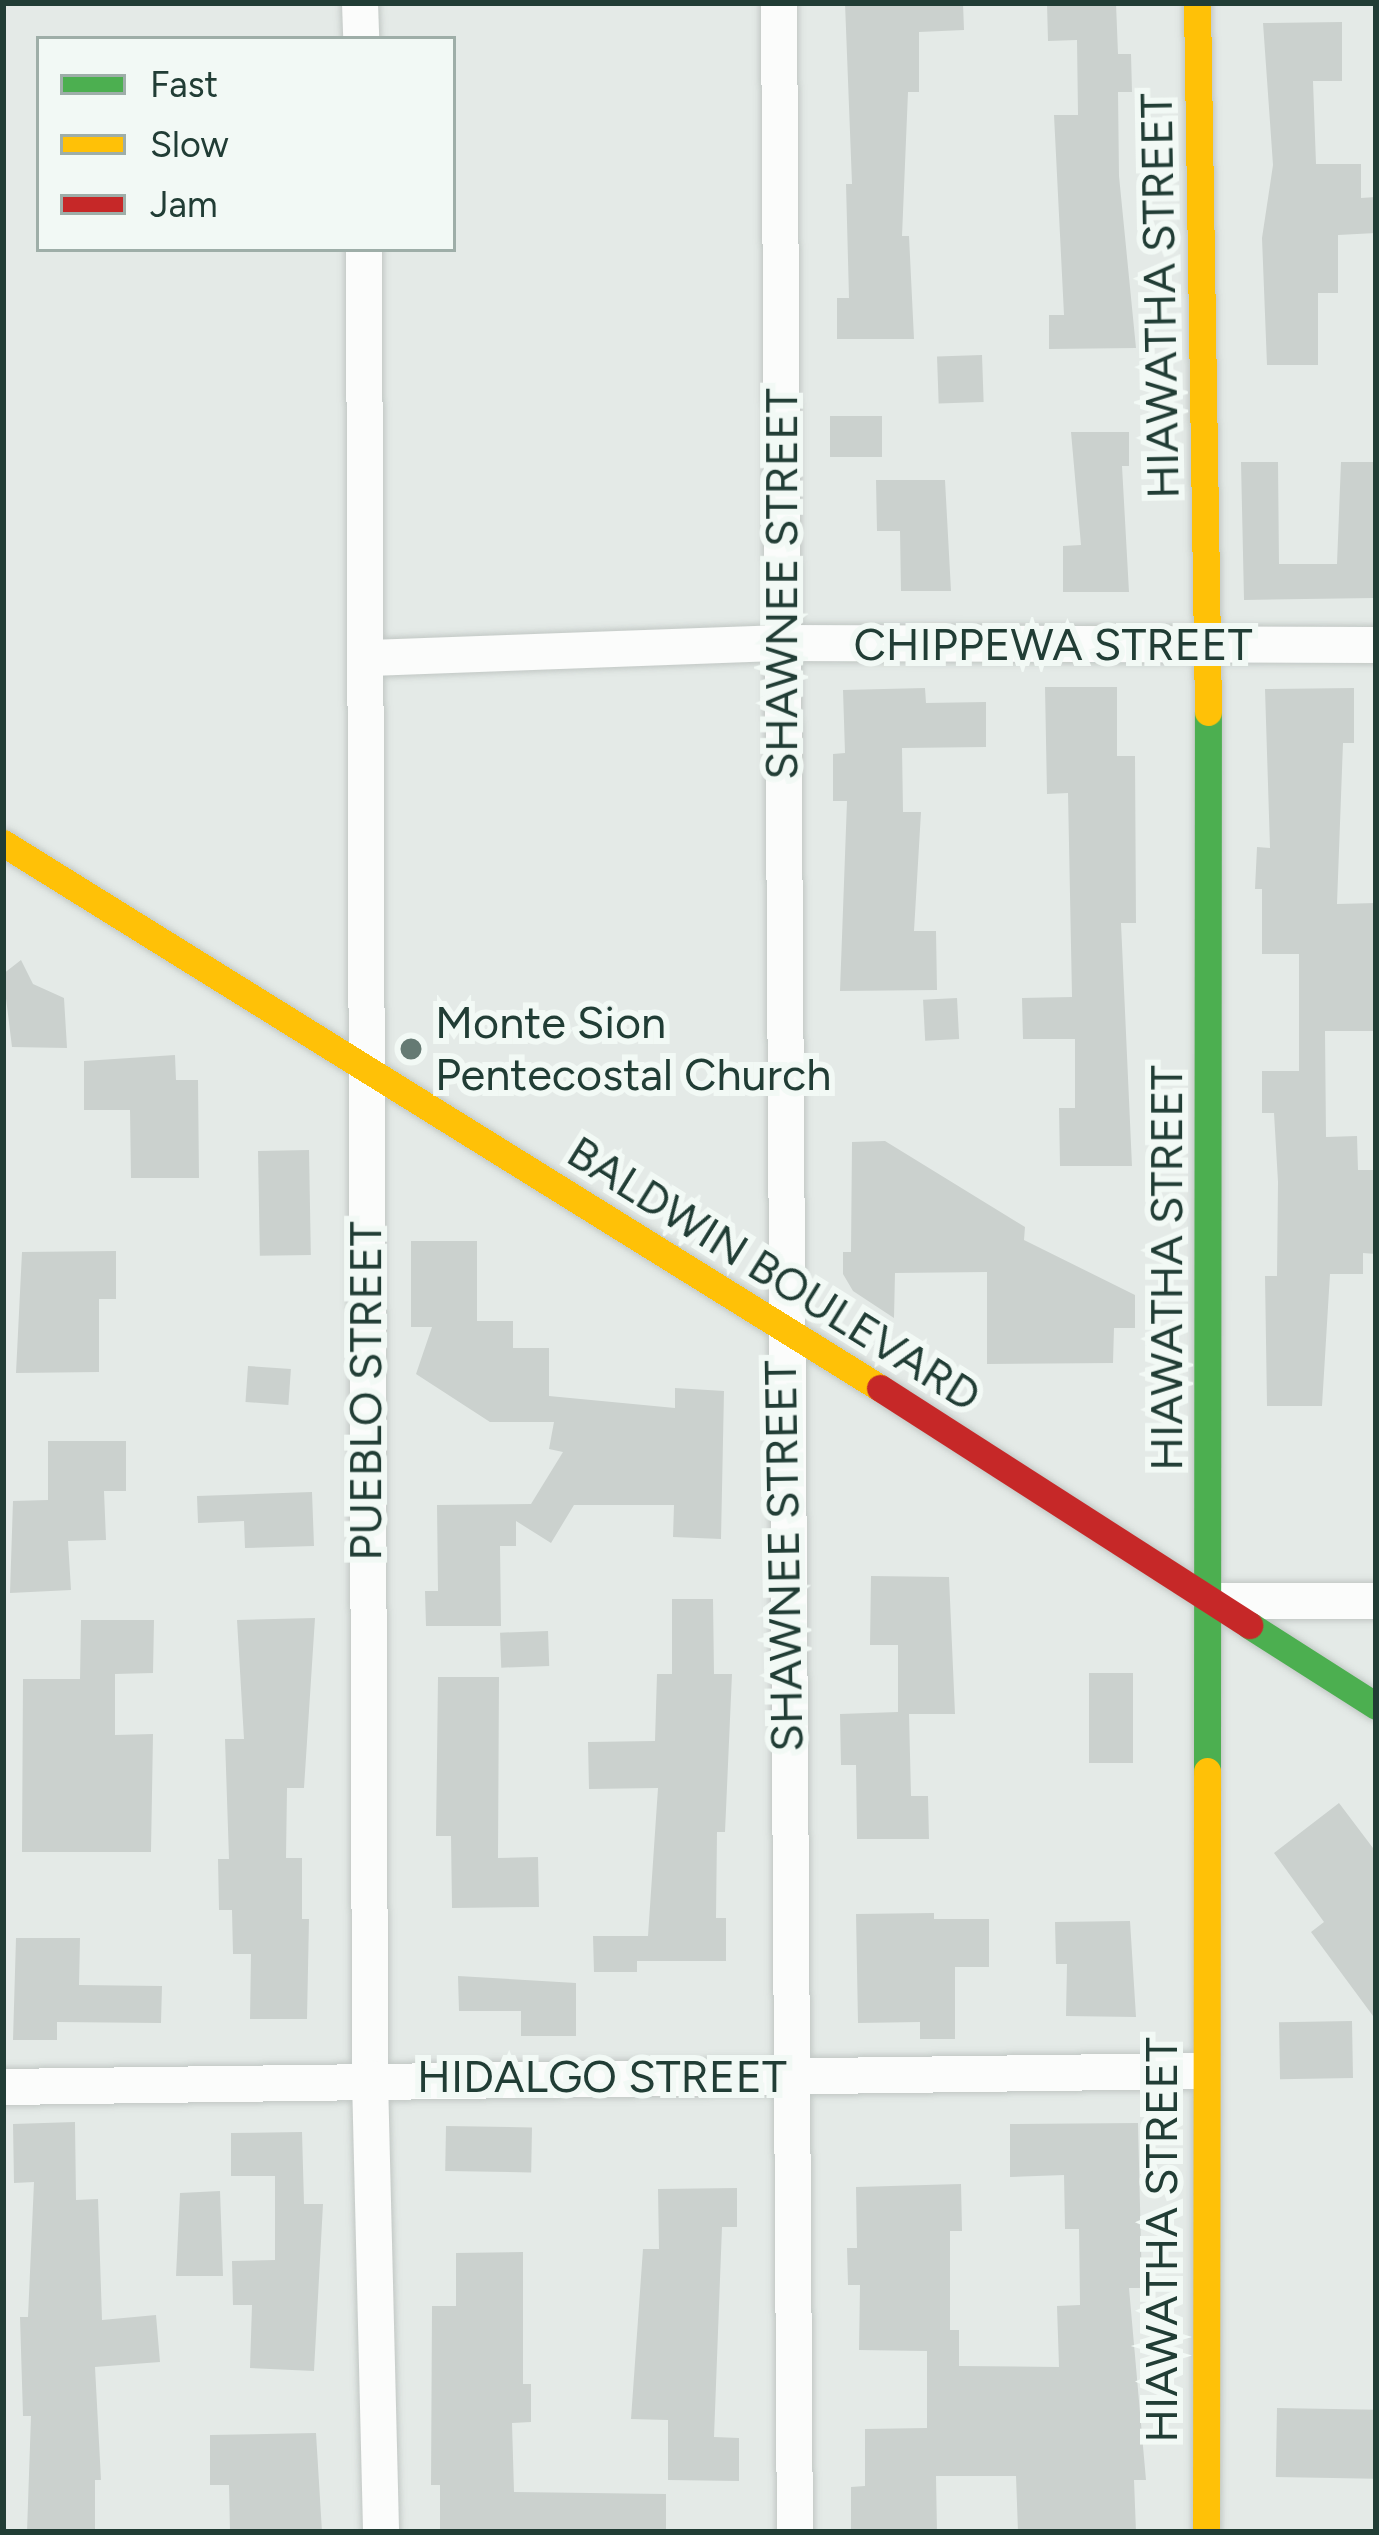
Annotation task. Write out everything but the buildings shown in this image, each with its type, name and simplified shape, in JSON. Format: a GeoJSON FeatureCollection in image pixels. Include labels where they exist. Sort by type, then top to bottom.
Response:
{"type":"FeatureCollection","features":[{"type":"Feature","properties":{"kind":"street"},"geometry":{"type":"LineString","coordinates":[[360,3],[361,36]]}},
{"type":"Feature","properties":{"kind":"street","name":"SHAWNEE STREET"},"geometry":{"type":"LineString","coordinates":[[779,3],[781,1324],[795,2532]]}},
{"type":"Feature","properties":{"kind":"street","name":"HIAWATHA STREET"},"geometry":{"type":"LineString","coordinates":[[1197,3],[1208,646],[1210,1601],[1201,2071],[1206,2532]]}},
{"type":"Feature","properties":{"kind":"street","name":"PUEBLO STREET"},"geometry":{"type":"LineString","coordinates":[[364,252],[370,658],[364,1070],[370,2079],[381,2532]]}},
{"type":"Feature","properties":{"kind":"street","name":"CHIPPEWA STREET"},"geometry":{"type":"LineString","coordinates":[[370,658],[783,643],[1376,645]]}},
{"type":"Feature","properties":{"kind":"street","name":"BALDWIN BOULEVARD"},"geometry":{"type":"LineString","coordinates":[[3,843],[781,1324],[1376,1706]]}},
{"type":"Feature","properties":{"kind":"street"},"geometry":{"type":"LineString","coordinates":[[1210,1601],[1376,1601]]}},
{"type":"Feature","properties":{"kind":"street","name":"HIDALGO STREET"},"geometry":{"type":"LineString","coordinates":[[3,2087],[1201,2071]]}},
{"type":"Feature","properties":{"kind":"traffic: fast"},"geometry":{"type":"LineString","coordinates":[[1207,1771],[1208,712]]}},
{"type":"Feature","properties":{"kind":"traffic: fast"},"geometry":{"type":"LineString","coordinates":[[1249,1625],[1376,1706]]}},
{"type":"Feature","properties":{"kind":"traffic: slow"},"geometry":{"type":"LineString","coordinates":[[1197,3],[1208,712]]}},
{"type":"Feature","properties":{"kind":"traffic: slow"},"geometry":{"type":"LineString","coordinates":[[3,843],[880,1388]]}},
{"type":"Feature","properties":{"kind":"traffic: slow"},"geometry":{"type":"LineString","coordinates":[[1206,2532],[1207,1771]]}},
{"type":"Feature","properties":{"kind":"traffic: jam"},"geometry":{"type":"LineString","coordinates":[[880,1388],[1249,1625]]}},
{"type":"Feature","properties":{"kind":"place","name":"Monte Sion Pentecostal Church"},"geometry":{"type":"Point","coordinates":[411,1049]}}]}
